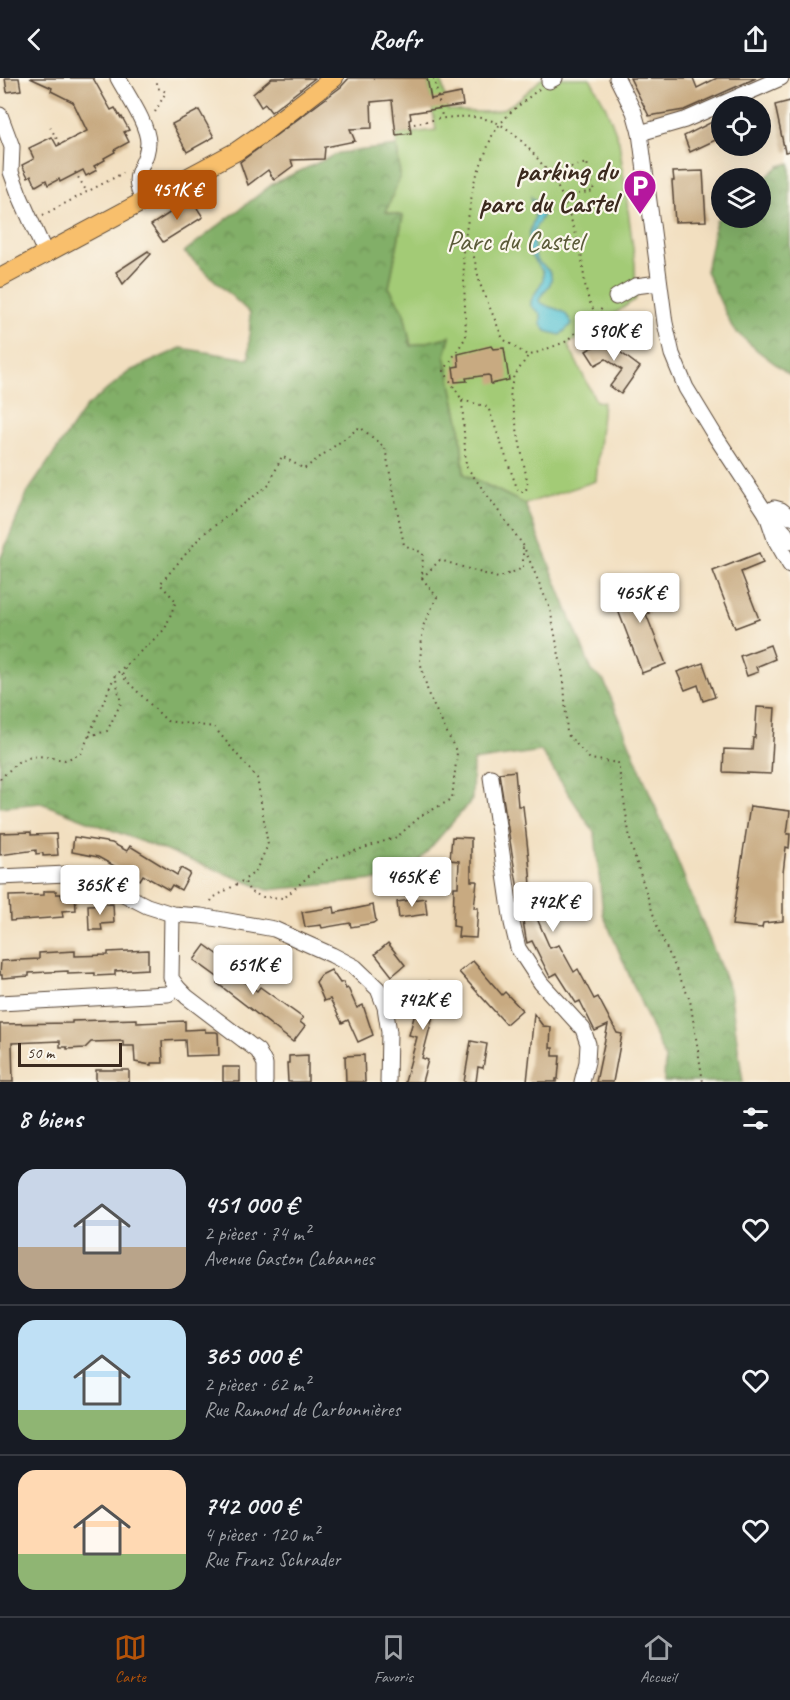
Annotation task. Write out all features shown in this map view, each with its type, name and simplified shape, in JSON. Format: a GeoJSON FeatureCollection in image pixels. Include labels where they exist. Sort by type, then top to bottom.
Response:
{"type":"FeatureCollection","features":[{"type":"Feature","properties":{"kind":"main road"},"geometry":{"type":"LineString","coordinates":[[0,278],[237,151],[334,78]]}},
{"type":"Feature","properties":{"kind":"street"},"geometry":{"type":"LineString","coordinates":[[118,78],[145,128],[147,147],[136,180],[136,186],[144,202]]}},
{"type":"Feature","properties":{"kind":"street"},"geometry":{"type":"LineString","coordinates":[[617,78],[634,112],[640,133],[664,323],[672,354],[686,388],[714,434],[766,513],[785,533],[790,542]]}},
{"type":"Feature","properties":{"kind":"street"},"geometry":{"type":"LineString","coordinates":[[640,133],[685,120],[781,78]]}},
{"type":"Feature","properties":{"kind":"street"},"geometry":{"type":"LineString","coordinates":[[0,116],[12,147],[11,172],[30,222],[46,255]]}},
{"type":"Feature","properties":{"kind":"street"},"geometry":{"type":"LineString","coordinates":[[616,297],[635,286],[659,283]]}},
{"type":"Feature","properties":{"kind":"street"},"geometry":{"type":"LineString","coordinates":[[766,513],[777,508],[790,517]]}},
{"type":"Feature","properties":{"kind":"street"},"geometry":{"type":"LineString","coordinates":[[766,513],[775,539],[790,565]]}},
{"type":"Feature","properties":{"kind":"street"},"geometry":{"type":"LineString","coordinates":[[491,777],[512,923],[518,948],[541,983],[584,1029],[588,1044],[582,1082]]}},
{"type":"Feature","properties":{"kind":"street"},"geometry":{"type":"LineString","coordinates":[[0,877],[86,875],[147,906],[172,914],[274,929],[332,954],[355,967],[378,989],[385,1007],[388,1032],[388,1082]]}},
{"type":"Feature","properties":{"kind":"street"},"geometry":{"type":"LineString","coordinates":[[172,914],[171,978],[178,988],[258,1051],[265,1064],[265,1082]]}},
{"type":"Feature","properties":{"kind":"street"},"geometry":{"type":"LineString","coordinates":[[0,1003],[168,994],[178,988]]}},
{"type":"Feature","properties":{"kind":"path"},"geometry":{"type":"LineString","coordinates":[[155,111],[166,92],[158,88],[156,78]]}},
{"type":"Feature","properties":{"kind":"path"},"geometry":{"type":"LineString","coordinates":[[434,78],[442,117]]}},
{"type":"Feature","properties":{"kind":"path"},"geometry":{"type":"LineString","coordinates":[[552,79],[511,112],[500,124],[492,136],[474,182],[464,238],[466,337],[444,371],[462,400],[466,466],[523,545],[550,609],[564,681],[567,734],[590,759],[618,763],[631,845],[658,929],[690,1000],[703,1082]]}},
{"type":"Feature","properties":{"kind":"path"},"geometry":{"type":"LineString","coordinates":[[414,124],[442,117],[492,121],[500,124],[534,153],[562,197],[580,248],[590,305],[596,313],[565,342],[528,356],[513,378],[510,393],[528,485],[525,492],[519,492],[517,488],[488,408],[462,400]]}},
{"type":"Feature","properties":{"kind":"path"},"geometry":{"type":"LineString","coordinates":[[50,127],[61,146]]}},
{"type":"Feature","properties":{"kind":"path"},"geometry":{"type":"LineString","coordinates":[[549,176],[556,171],[587,163],[594,191],[562,197]]}},
{"type":"Feature","properties":{"kind":"path"},"geometry":{"type":"LineString","coordinates":[[30,222],[129,170]]}},
{"type":"Feature","properties":{"kind":"path"},"geometry":{"type":"LineString","coordinates":[[75,171],[87,192]]}},
{"type":"Feature","properties":{"kind":"path"},"geometry":{"type":"LineString","coordinates":[[464,238],[470,239],[480,284],[503,339],[528,356]]}},
{"type":"Feature","properties":{"kind":"path"},"geometry":{"type":"LineString","coordinates":[[0,779],[18,762],[27,758],[39,756],[65,760],[81,754],[115,675],[165,628],[176,601],[160,584],[202,535],[269,485],[282,456],[304,469],[360,427],[386,448],[404,545],[423,553],[422,578],[437,597],[423,626],[420,661],[429,696],[457,753],[452,799],[421,816],[397,837],[327,860],[284,898],[263,897],[250,892],[244,880]]}},
{"type":"Feature","properties":{"kind":"path"},"geometry":{"type":"LineString","coordinates":[[422,578],[440,560],[498,578],[523,568],[523,545]]}},
{"type":"Feature","properties":{"kind":"path"},"geometry":{"type":"LineString","coordinates":[[126,665],[122,676],[167,721],[214,727],[258,778],[267,845],[255,872],[213,898],[204,917]]}},
{"type":"Feature","properties":{"kind":"path"},"geometry":{"type":"LineString","coordinates":[[88,736],[107,731],[121,703],[115,675]]}},
{"type":"Feature","properties":{"kind":"green space","name":"Parc du Castel"},"geometry":{"type":"Polygon","coordinates":[[[441,78],[448,110],[491,112],[509,106],[518,100],[542,78],[590,78],[606,107],[619,141],[635,263],[636,299],[568,345],[596,401],[603,402],[596,481],[525,504],[464,474],[460,426],[445,355],[450,337],[411,346],[404,313],[389,287],[403,216],[386,212],[400,176],[396,135],[436,130],[427,79],[441,78]]]}},
{"type":"Feature","properties":{"kind":"green space"},"geometry":{"type":"Polygon","coordinates":[[[397,146],[400,176],[386,212],[403,216],[389,287],[404,313],[411,346],[450,336],[445,355],[460,426],[464,474],[525,504],[592,671],[604,681],[730,990],[743,1082],[664,1082],[665,1059],[603,914],[595,834],[541,751],[473,761],[472,800],[405,877],[268,890],[41,803],[0,807],[0,560],[27,493],[85,408],[130,371],[181,348],[249,359],[250,313],[184,252],[274,183],[339,153],[397,146]]]}},
{"type":"Feature","properties":{"kind":"green space"},"geometry":{"type":"Polygon","coordinates":[[[790,163],[790,375],[733,329],[706,271],[715,228],[771,228],[771,173],[779,166],[790,163]]]}},
{"type":"Feature","properties":{"kind":"water"},"geometry":{"type":"Polygon","coordinates":[[[531,197],[544,210],[533,233],[536,259],[551,276],[550,284],[539,301],[561,311],[572,324],[560,335],[546,331],[541,324],[541,314],[531,306],[531,301],[543,280],[543,272],[529,253],[529,234],[535,216],[531,197]]]}},
{"type":"Feature","properties":{"kind":"building"},"geometry":{"type":"Polygon","coordinates":[[[5,78],[19,78],[21,90],[7,92],[5,78]]]}},
{"type":"Feature","properties":{"kind":"building"},"geometry":{"type":"Polygon","coordinates":[[[30,78],[93,78],[111,110],[115,108],[122,117],[129,130],[124,132],[129,142],[114,150],[115,152],[104,158],[105,160],[94,166],[97,170],[86,176],[83,170],[60,182],[59,179],[48,185],[46,180],[36,186],[31,175],[28,177],[22,165],[34,159],[29,148],[52,137],[57,146],[87,131],[73,102],[51,91],[52,88],[30,78]]]}},
{"type":"Feature","properties":{"kind":"building"},"geometry":{"type":"Polygon","coordinates":[[[272,78],[315,78],[271,112],[265,104],[261,107],[253,94],[272,78]]]}},
{"type":"Feature","properties":{"kind":"building"},"geometry":{"type":"Polygon","coordinates":[[[349,78],[427,78],[431,99],[461,93],[463,105],[410,113],[411,133],[396,135],[392,100],[371,102],[372,128],[350,129],[355,141],[325,147],[324,159],[291,160],[293,166],[274,180],[268,170],[248,185],[240,162],[341,87],[349,78]]]}},
{"type":"Feature","properties":{"kind":"building"},"geometry":{"type":"Polygon","coordinates":[[[630,78],[693,78],[697,88],[717,78],[756,78],[711,96],[684,110],[649,116],[630,78]]]}},
{"type":"Feature","properties":{"kind":"building"},"geometry":{"type":"Polygon","coordinates":[[[790,101],[790,151],[785,152],[775,105],[790,101]]]}},
{"type":"Feature","properties":{"kind":"building"},"geometry":{"type":"Polygon","coordinates":[[[199,110],[214,137],[187,152],[172,124],[199,110]]]}},
{"type":"Feature","properties":{"kind":"building"},"geometry":{"type":"Polygon","coordinates":[[[711,122],[711,142],[690,152],[684,136],[711,122]]]}},
{"type":"Feature","properties":{"kind":"building"},"geometry":{"type":"Polygon","coordinates":[[[703,171],[706,221],[675,222],[673,172],[703,171]]]}},
{"type":"Feature","properties":{"kind":"building"},"geometry":{"type":"Polygon","coordinates":[[[191,199],[203,217],[163,242],[151,225],[191,199]]]}},
{"type":"Feature","properties":{"kind":"building"},"geometry":{"type":"Polygon","coordinates":[[[148,251],[151,254],[123,284],[116,272],[148,251]]]}},
{"type":"Feature","properties":{"kind":"building"},"geometry":{"type":"Polygon","coordinates":[[[611,336],[620,352],[640,367],[621,394],[610,386],[622,370],[606,359],[595,365],[586,351],[611,336]]]}},
{"type":"Feature","properties":{"kind":"building"},"geometry":{"type":"Polygon","coordinates":[[[491,346],[493,349],[504,348],[509,380],[491,384],[488,375],[455,382],[453,367],[459,366],[458,354],[491,346]]]}},
{"type":"Feature","properties":{"kind":"building"},"geometry":{"type":"Polygon","coordinates":[[[759,553],[763,563],[741,572],[759,619],[735,628],[713,571],[759,553]]]}},
{"type":"Feature","properties":{"kind":"building"},"geometry":{"type":"Polygon","coordinates":[[[638,582],[639,587],[658,582],[662,592],[645,600],[649,613],[646,614],[666,664],[642,673],[613,597],[627,592],[625,587],[638,582]]]}},
{"type":"Feature","properties":{"kind":"building"},"geometry":{"type":"Polygon","coordinates":[[[770,645],[775,659],[756,667],[758,672],[747,676],[740,656],[770,645]]]}},
{"type":"Feature","properties":{"kind":"building"},"geometry":{"type":"Polygon","coordinates":[[[703,663],[715,697],[703,701],[698,685],[685,690],[677,672],[703,663]]]}},
{"type":"Feature","properties":{"kind":"building"},"geometry":{"type":"Polygon","coordinates":[[[757,707],[775,708],[771,774],[723,772],[724,749],[752,750],[757,707]]]}},
{"type":"Feature","properties":{"kind":"building"},"geometry":{"type":"Polygon","coordinates":[[[515,771],[518,806],[523,806],[529,860],[532,898],[528,898],[550,948],[559,945],[574,972],[578,969],[594,999],[598,997],[617,1033],[622,1034],[613,1082],[596,1082],[608,1025],[595,1031],[580,1001],[576,1003],[557,973],[550,977],[532,941],[527,943],[499,773],[515,771]]]}},
{"type":"Feature","properties":{"kind":"building"},"geometry":{"type":"Polygon","coordinates":[[[750,806],[790,811],[787,834],[790,834],[789,848],[786,847],[783,873],[783,921],[763,923],[762,928],[732,925],[750,806]]]}},
{"type":"Feature","properties":{"kind":"building"},"geometry":{"type":"Polygon","coordinates":[[[31,832],[31,835],[56,834],[58,855],[43,856],[43,853],[36,854],[36,850],[0,855],[0,833],[31,832]]]}},
{"type":"Feature","properties":{"kind":"building"},"geometry":{"type":"Polygon","coordinates":[[[74,837],[112,843],[127,851],[130,846],[177,875],[181,868],[190,873],[181,890],[172,885],[169,890],[143,875],[140,880],[98,857],[72,852],[74,837]]]}},
{"type":"Feature","properties":{"kind":"building"},"geometry":{"type":"Polygon","coordinates":[[[452,837],[471,838],[471,881],[477,881],[474,908],[478,908],[476,938],[458,937],[459,927],[453,926],[454,887],[458,887],[459,861],[450,860],[452,837]]]}},
{"type":"Feature","properties":{"kind":"building"},"geometry":{"type":"Polygon","coordinates":[[[44,891],[56,891],[56,894],[61,894],[62,898],[65,893],[75,893],[76,910],[62,911],[63,917],[10,921],[9,896],[44,895],[44,891]]]}},
{"type":"Feature","properties":{"kind":"building"},"geometry":{"type":"Polygon","coordinates":[[[425,898],[427,914],[399,918],[397,902],[425,898]]]}},
{"type":"Feature","properties":{"kind":"building"},"geometry":{"type":"Polygon","coordinates":[[[113,904],[114,923],[101,924],[102,930],[89,930],[88,905],[113,904]]]}},
{"type":"Feature","properties":{"kind":"building"},"geometry":{"type":"Polygon","coordinates":[[[373,905],[376,921],[373,923],[351,927],[350,923],[322,928],[321,925],[305,927],[302,912],[334,907],[335,913],[373,905]]]}},
{"type":"Feature","properties":{"kind":"building"},"geometry":{"type":"Polygon","coordinates":[[[388,943],[405,965],[392,976],[375,954],[388,943]]]}},
{"type":"Feature","properties":{"kind":"building"},"geometry":{"type":"Polygon","coordinates":[[[205,945],[227,961],[223,966],[257,991],[260,987],[303,1018],[300,1022],[305,1026],[293,1042],[217,983],[220,979],[194,960],[205,945]]]}},
{"type":"Feature","properties":{"kind":"building"},"geometry":{"type":"Polygon","coordinates":[[[148,950],[148,969],[115,971],[115,975],[68,974],[68,971],[29,973],[29,976],[2,978],[0,975],[1,961],[39,959],[39,953],[75,951],[75,956],[148,950]]]}},
{"type":"Feature","properties":{"kind":"building"},"geometry":{"type":"Polygon","coordinates":[[[473,961],[502,995],[505,992],[522,1010],[506,1024],[459,972],[473,961]]]}},
{"type":"Feature","properties":{"kind":"building"},"geometry":{"type":"Polygon","coordinates":[[[331,970],[340,983],[343,982],[346,989],[348,988],[357,1008],[363,1005],[373,1035],[358,1042],[348,1020],[342,1023],[330,999],[324,1001],[316,982],[321,975],[331,970]]]}},
{"type":"Feature","properties":{"kind":"building"},"geometry":{"type":"Polygon","coordinates":[[[429,981],[444,985],[438,1008],[435,1008],[422,1058],[428,1060],[422,1082],[405,1082],[417,1037],[409,1035],[416,1010],[420,1012],[429,981]]]}},
{"type":"Feature","properties":{"kind":"building"},"geometry":{"type":"Polygon","coordinates":[[[534,1014],[543,1026],[551,1027],[550,1048],[553,1048],[553,1056],[560,1056],[556,1082],[527,1082],[534,1014]]]}},
{"type":"Feature","properties":{"kind":"building"},"geometry":{"type":"Polygon","coordinates":[[[137,1019],[137,1023],[185,1021],[185,1030],[205,1029],[205,1032],[216,1032],[218,1033],[219,1055],[186,1056],[185,1040],[162,1041],[163,1063],[151,1063],[151,1065],[135,1062],[134,1046],[123,1046],[123,1041],[91,1042],[85,1048],[67,1049],[67,1047],[60,1047],[60,1041],[12,1043],[13,1082],[0,1082],[0,1024],[137,1019]]]}},
{"type":"Feature","properties":{"kind":"building"},"geometry":{"type":"Polygon","coordinates":[[[471,1041],[487,1044],[483,1068],[478,1067],[476,1082],[464,1082],[471,1041]]]}},
{"type":"Feature","properties":{"kind":"building"},"geometry":{"type":"Polygon","coordinates":[[[308,1055],[308,1082],[288,1082],[289,1056],[308,1055]]]}},
{"type":"Feature","properties":{"kind":"building"},"geometry":{"type":"Polygon","coordinates":[[[364,1055],[365,1082],[346,1082],[345,1056],[364,1055]]]}},
{"type":"Feature","properties":{"kind":"building"},"geometry":{"type":"Polygon","coordinates":[[[223,1067],[240,1067],[240,1082],[223,1082],[223,1067]]]}},
{"type":"Feature","properties":{"kind":"building"},"geometry":{"type":"Polygon","coordinates":[[[96,1070],[129,1070],[129,1082],[96,1082],[96,1070]]]}},
{"type":"Feature","properties":{"kind":"place","name":"parking du parc du Castel"},"geometry":{"type":"Point","coordinates":[640,215]}}]}
